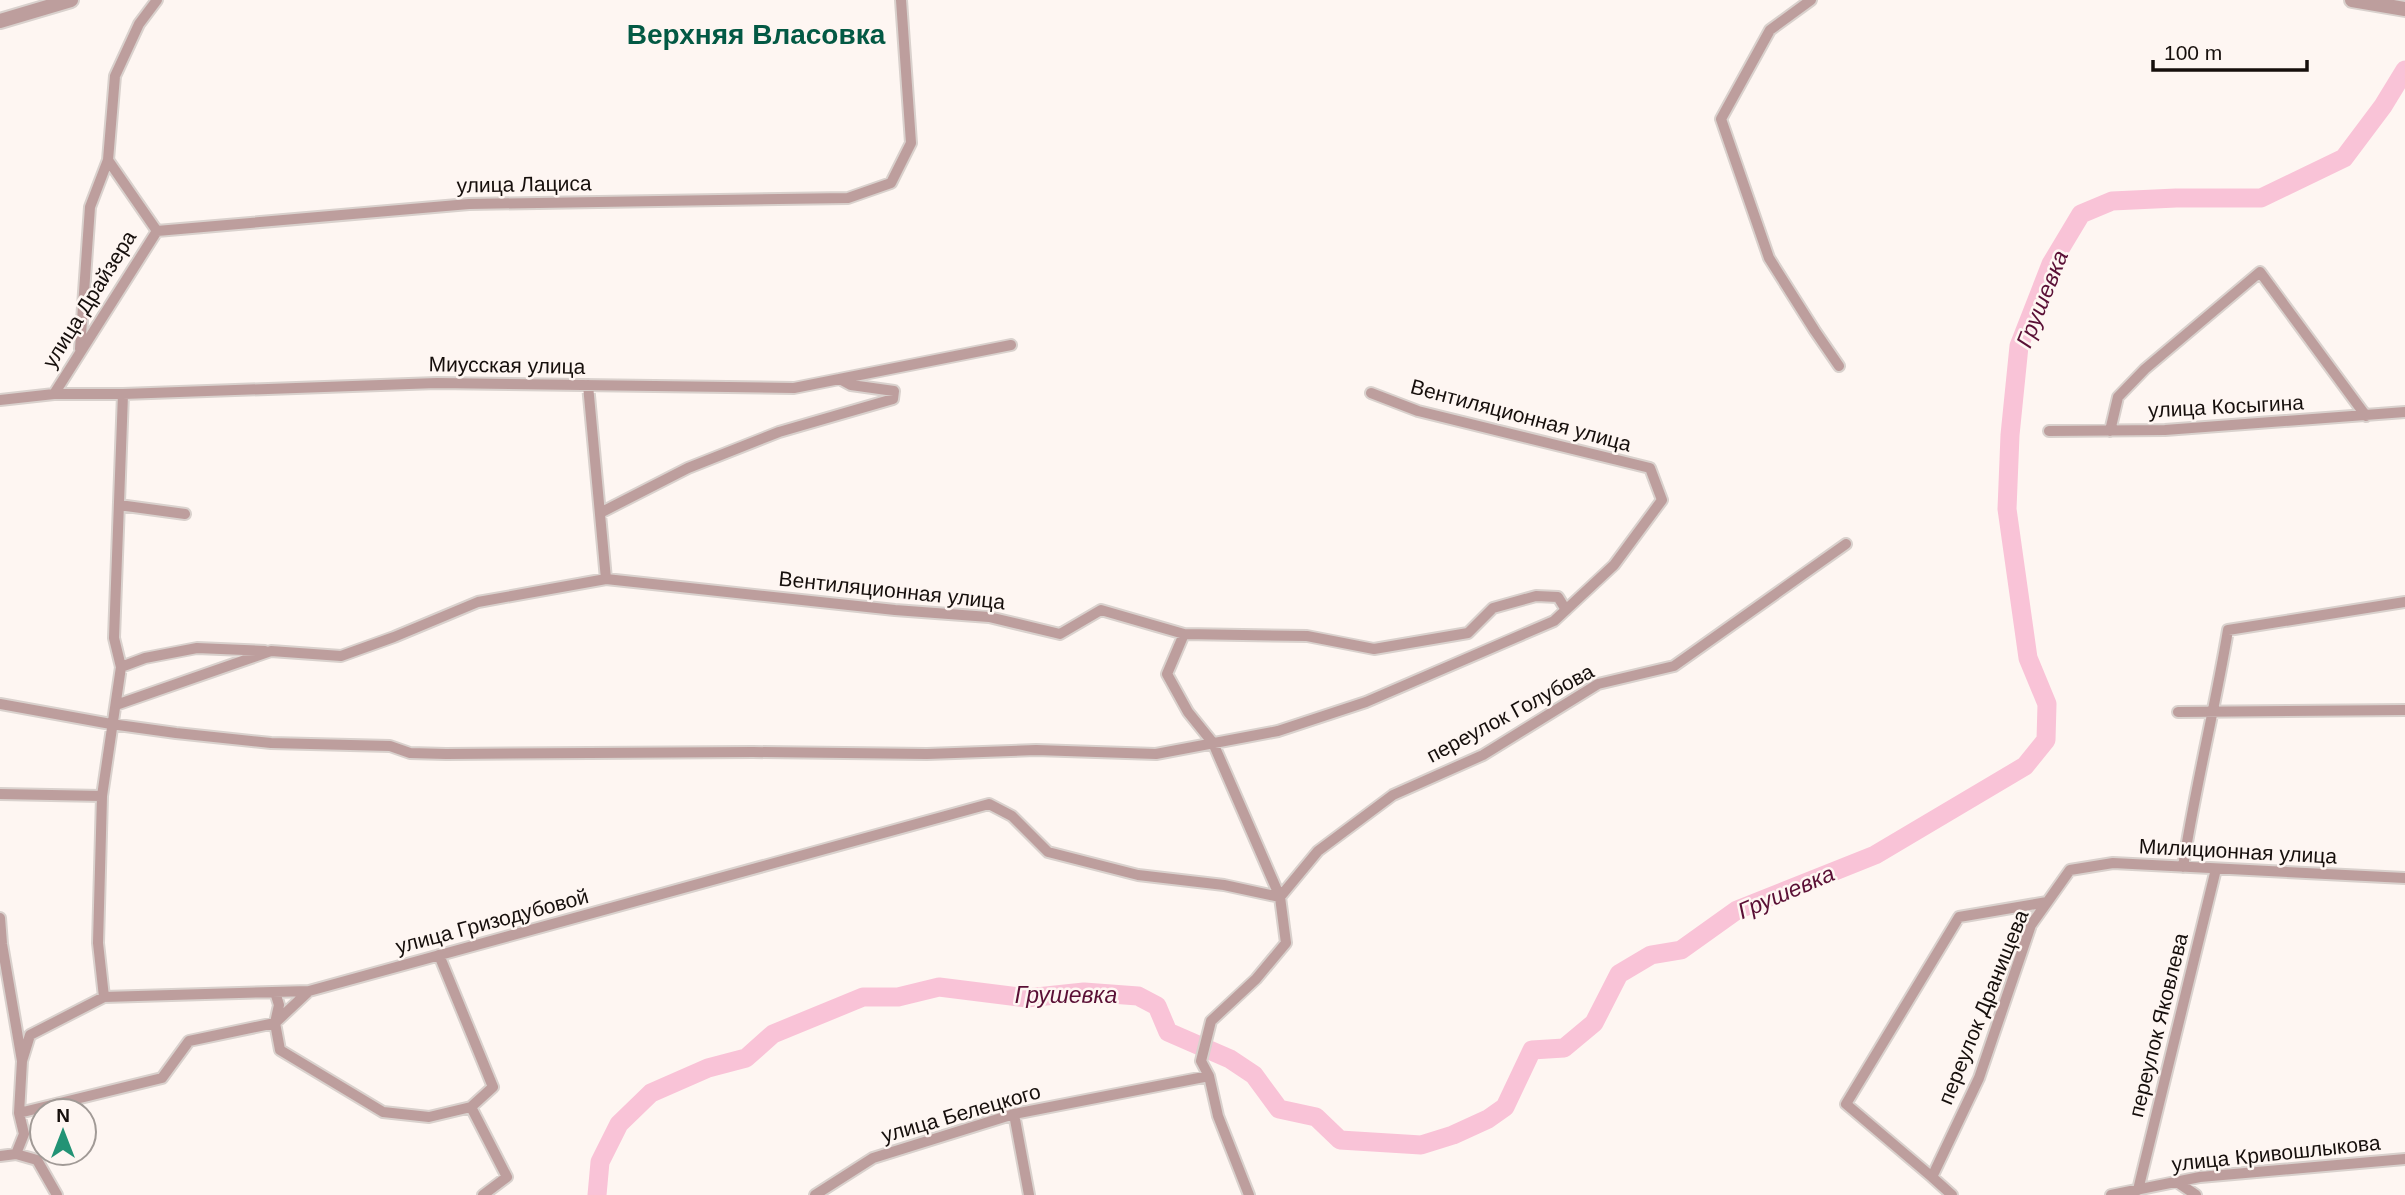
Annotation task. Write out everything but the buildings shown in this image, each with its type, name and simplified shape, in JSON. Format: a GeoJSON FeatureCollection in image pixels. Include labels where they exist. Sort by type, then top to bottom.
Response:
{"type":"FeatureCollection","features":[{"type":"Feature","properties":{"kind":"street"},"geometry":{"type":"LineString","coordinates":[[0,21],[71,0]]}},
{"type":"Feature","properties":{"kind":"street"},"geometry":{"type":"LineString","coordinates":[[79,351],[90,207],[108,160],[115,76],[139,24],[157,0]]}},
{"type":"Feature","properties":{"kind":"street","name":"улица Лациса"},"geometry":{"type":"LineString","coordinates":[[157,230],[470,204],[848,198],[891,183],[911,143],[901,0]]}},
{"type":"Feature","properties":{"kind":"street"},"geometry":{"type":"LineString","coordinates":[[1811,0],[1770,30],[1721,118],[1769,258],[1839,366]]}},
{"type":"Feature","properties":{"kind":"street"},"geometry":{"type":"LineString","coordinates":[[2352,0],[2405,9]]}},
{"type":"Feature","properties":{"kind":"street","name":"улица Драйзера"},"geometry":{"type":"LineString","coordinates":[[54,394],[157,230],[108,160]]}},
{"type":"Feature","properties":{"kind":"street"},"geometry":{"type":"LineString","coordinates":[[2110,431],[2118,397],[2145,369],[2260,272],[2366,416]]}},
{"type":"Feature","properties":{"kind":"street","name":"Миусская улица"},"geometry":{"type":"LineString","coordinates":[[0,400],[54,394],[437,383],[794,388],[1010,345]]}},
{"type":"Feature","properties":{"kind":"street"},"geometry":{"type":"LineString","coordinates":[[600,513],[688,468],[779,432],[893,399],[894,391],[851,385],[839,379]]}},
{"type":"Feature","properties":{"kind":"street"},"geometry":{"type":"LineString","coordinates":[[588,385],[606,579]]}},
{"type":"Feature","properties":{"kind":"street","name":"Вентиляционная улица"},"geometry":{"type":"LineString","coordinates":[[121,667],[145,658],[197,648],[341,656],[394,637],[478,601],[606,579],[895,610],[989,617],[1060,634],[1101,610],[1184,634],[1307,636],[1374,649],[1468,633],[1493,608],[1536,596],[1558,597],[1566,610],[1614,565],[1661,500],[1650,468],[1418,411],[1371,393]]}},
{"type":"Feature","properties":{"kind":"street"},"geometry":{"type":"LineString","coordinates":[[104,997],[98,943],[102,796],[121,667],[114,639],[123,394]]}},
{"type":"Feature","properties":{"kind":"street","name":"улица Косыгина"},"geometry":{"type":"LineString","coordinates":[[2049,431],[2165,430],[2405,412]]}},
{"type":"Feature","properties":{"kind":"street"},"geometry":{"type":"LineString","coordinates":[[119,505],[184,514]]}},
{"type":"Feature","properties":{"kind":"street","name":"переулок Голубова"},"geometry":{"type":"LineString","coordinates":[[1280,897],[1318,851],[1393,795],[1483,755],[1598,684],[1674,666],[1846,544]]}},
{"type":"Feature","properties":{"kind":"street"},"geometry":{"type":"LineString","coordinates":[[2183,867],[2193,800],[2214,711],[2228,630],[2405,602]]}},
{"type":"Feature","properties":{"kind":"street"},"geometry":{"type":"LineString","coordinates":[[0,704],[111,724],[271,743],[390,746],[410,752],[446,754],[927,754],[1036,750],[1156,754],[1278,731],[1366,702],[1554,621],[1566,610]]}},
{"type":"Feature","properties":{"kind":"street"},"geometry":{"type":"LineString","coordinates":[[1184,634],[1167,674],[1188,712],[1213,743],[1280,897],[1286,943],[1256,979],[1211,1021],[1201,1061],[1209,1076],[1218,1116],[1249,1195]]}},
{"type":"Feature","properties":{"kind":"street","name":"Вентиляционная улица"},"geometry":{"type":"LineString","coordinates":[[116,705],[271,651]]}},
{"type":"Feature","properties":{"kind":"street"},"geometry":{"type":"LineString","coordinates":[[2178,712],[2405,710]]}},
{"type":"Feature","properties":{"kind":"street"},"geometry":{"type":"LineString","coordinates":[[0,794],[102,796]]}},
{"type":"Feature","properties":{"kind":"street","name":"улица Гризодубовой"},"geometry":{"type":"LineString","coordinates":[[22,1061],[30,1035],[104,997],[309,991],[989,804],[1013,816],[1048,852],[1138,875],[1224,885],[1280,897]]}},
{"type":"Feature","properties":{"kind":"street","name":"Милиционная улица"},"geometry":{"type":"LineString","coordinates":[[2070,870],[2113,863],[2405,878]]}},
{"type":"Feature","properties":{"kind":"street","name":"переулок Яковлева"},"geometry":{"type":"LineString","coordinates":[[2138,1190],[2216,869]]}},
{"type":"Feature","properties":{"kind":"street","name":"переулок Дранищева"},"geometry":{"type":"LineString","coordinates":[[1932,1177],[1979,1078],[2031,925],[2070,870]]}},
{"type":"Feature","properties":{"kind":"street"},"geometry":{"type":"LineString","coordinates":[[1952,1195],[1846,1104],[1959,917],[2047,902]]}},
{"type":"Feature","properties":{"kind":"street"},"geometry":{"type":"LineString","coordinates":[[0,918],[22,1061],[19,1113],[24,1134],[16,1154]]}},
{"type":"Feature","properties":{"kind":"street"},"geometry":{"type":"LineString","coordinates":[[275,992],[279,1005],[275,1023],[280,1050],[383,1111],[429,1117],[471,1107],[494,1087],[439,955]]}},
{"type":"Feature","properties":{"kind":"street"},"geometry":{"type":"LineString","coordinates":[[19,1113],[162,1078],[189,1041],[275,1023],[309,991]]}},
{"type":"Feature","properties":{"kind":"street","name":"улица Белецкого"},"geometry":{"type":"LineString","coordinates":[[815,1195],[873,1158],[1013,1114],[1209,1076]]}},
{"type":"Feature","properties":{"kind":"street"},"geometry":{"type":"LineString","coordinates":[[471,1107],[507,1177],[483,1195]]}},
{"type":"Feature","properties":{"kind":"street"},"geometry":{"type":"LineString","coordinates":[[1013,1114],[1028,1195]]}},
{"type":"Feature","properties":{"kind":"street"},"geometry":{"type":"LineString","coordinates":[[0,1156],[16,1154],[37,1160],[57,1195]]}},
{"type":"Feature","properties":{"kind":"street","name":"улица Кривошлыкова"},"geometry":{"type":"LineString","coordinates":[[2111,1195],[2200,1177],[2405,1159]]}},
{"type":"Feature","properties":{"kind":"street"},"geometry":{"type":"LineString","coordinates":[[2177,1182],[2196,1195]]}},
{"type":"Feature","properties":{"kind":"waterway","name":"Грушевка"},"geometry":{"type":"LineString","coordinates":[[597,1195],[600,1162],[619,1124],[651,1093],[708,1068],[746,1058],[773,1034],[863,997],[898,997],[939,987],[1027,998],[1084,992],[1138,996],[1157,1006],[1168,1032],[1230,1059],[1254,1075],[1279,1109],[1316,1117],[1340,1140],[1421,1145],[1453,1135],[1488,1119],[1505,1107],[1532,1050],[1564,1048],[1594,1023],[1619,974],[1651,955],[1681,950],[1737,910],[1875,855],[2025,766],[2046,740],[2047,704],[2028,658],[2007,509],[2010,435],[2019,346],[2051,264],[2081,214],[2112,201],[2261,198],[2344,158],[2383,106],[2405,70]]}},
{"type":"Feature","properties":{"kind":"district","name":"Верхняя Власовка"},"geometry":{"type":"Point","coordinates":[756,34]}}]}
